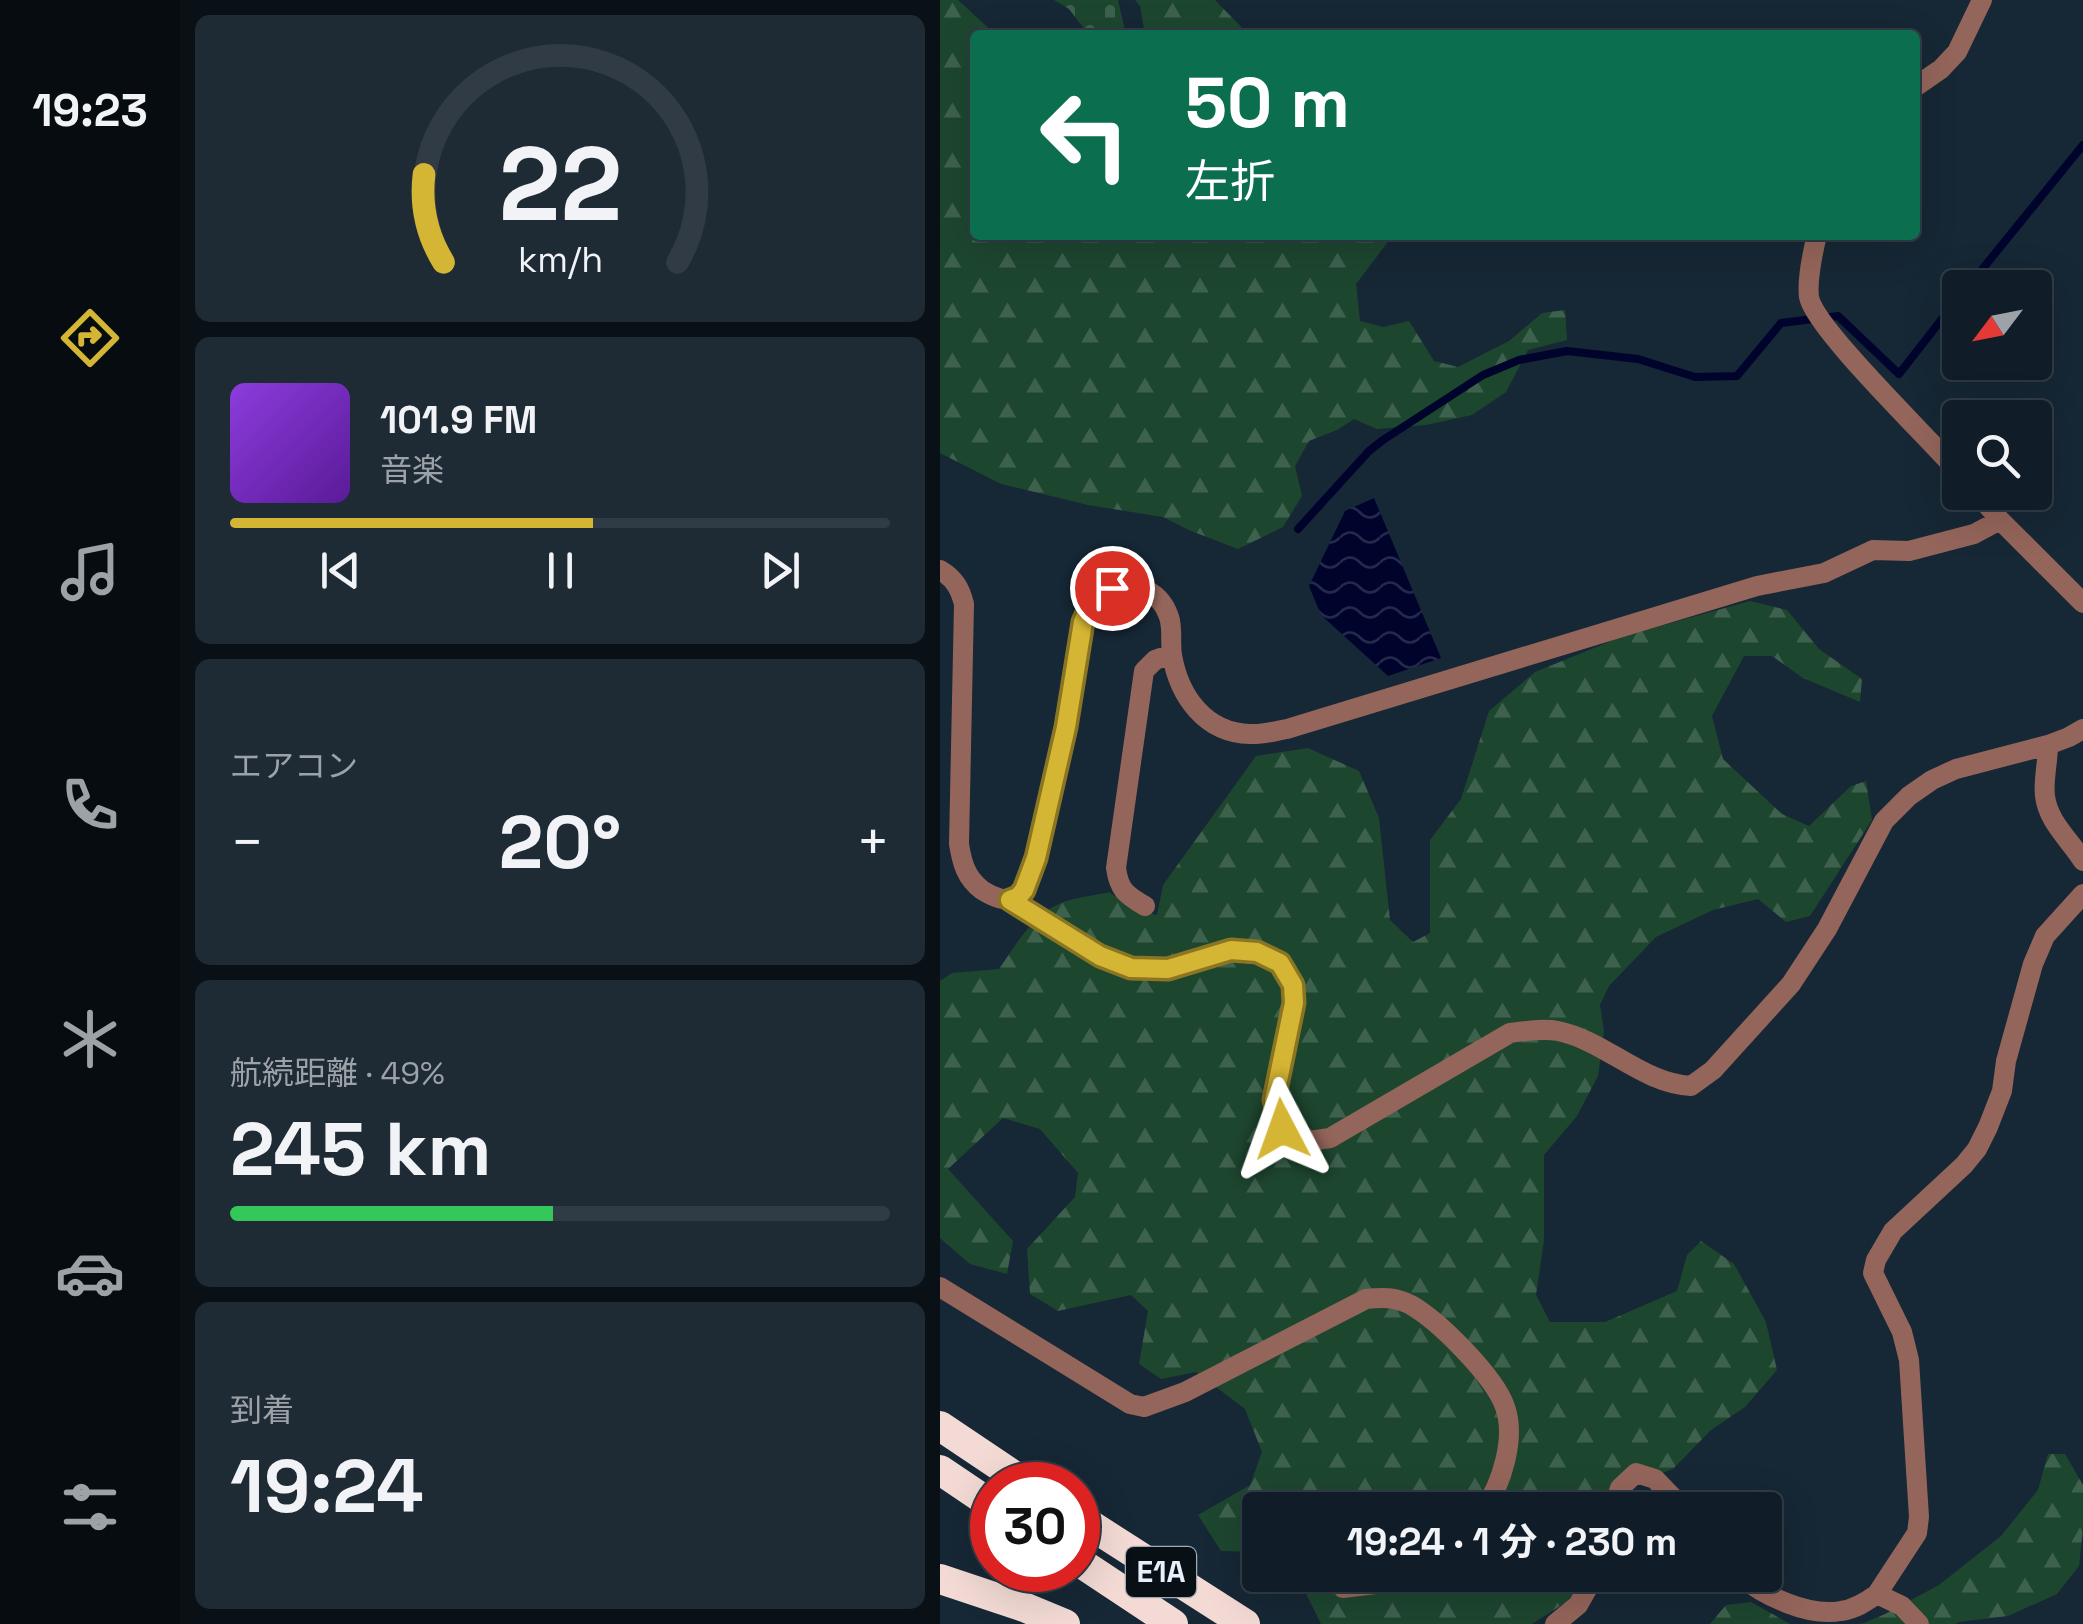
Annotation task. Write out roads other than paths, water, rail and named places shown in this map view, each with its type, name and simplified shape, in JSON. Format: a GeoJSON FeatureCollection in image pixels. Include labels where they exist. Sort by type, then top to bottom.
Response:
{"type":"FeatureCollection","features":[{"type":"Feature","properties":{"kind":"highway"},"geometry":{"type":"LineString","coordinates":[[940,1426],[994,1462]]}},
{"type":"Feature","properties":{"kind":"highway"},"geometry":{"type":"LineString","coordinates":[[940,1470],[970,1490]]}},
{"type":"Feature","properties":{"kind":"highway","name":"E1A"},"geometry":{"type":"LineString","coordinates":[[1100,1531],[1245,1624]]}},
{"type":"Feature","properties":{"kind":"highway","name":"E1A"},"geometry":{"type":"LineString","coordinates":[[1100,1576],[1173,1624]]}},
{"type":"Feature","properties":{"kind":"highway"},"geometry":{"type":"LineString","coordinates":[[940,1579],[1065,1624]]}},
{"type":"Feature","properties":{"kind":"street"},"geometry":{"type":"LineString","coordinates":[[1920,83],[1957,52],[1982,0]]}},
{"type":"Feature","properties":{"kind":"street"},"geometry":{"type":"LineString","coordinates":[[1816,240],[1808,294],[1812,307],[1942,454]]}},
{"type":"Feature","properties":{"kind":"street"},"geometry":{"type":"LineString","coordinates":[[1991,510],[2083,602]]}},
{"type":"Feature","properties":{"kind":"street"},"geometry":{"type":"LineString","coordinates":[[1010,900],[1024,890],[1036,858],[1066,727],[1083,622],[1094,597],[1103,591],[1128,585],[1141,586],[1153,593],[1170,619],[1172,654],[1186,698],[1201,715],[1228,731],[1255,735],[1758,586],[1824,573],[1873,550],[1909,551],[1974,534],[2000,520]]}},
{"type":"Feature","properties":{"kind":"street"},"geometry":{"type":"LineString","coordinates":[[940,570],[952,578],[964,604],[959,844],[964,870],[984,892],[1010,900],[1100,956],[1131,968],[1168,969],[1231,950],[1257,952],[1280,963],[1293,985],[1294,1003],[1274,1100],[1282,1129],[1302,1142],[1330,1138],[1510,1033],[1558,1031],[1642,1072],[1675,1085],[1691,1086],[1713,1070],[1790,984],[1827,929],[1884,821],[1909,796],[1956,769],[2048,746],[2083,729]]}},
{"type":"Feature","properties":{"kind":"street"},"geometry":{"type":"LineString","coordinates":[[1145,906],[1119,885],[1116,868],[1144,671],[1156,660],[1172,654]]}},
{"type":"Feature","properties":{"kind":"street"},"geometry":{"type":"LineString","coordinates":[[2048,746],[2044,793],[2048,810],[2083,861]]}},
{"type":"Feature","properties":{"kind":"street"},"geometry":{"type":"LineString","coordinates":[[1761,1592],[1798,1608],[1838,1612],[1861,1605],[1877,1594],[1916,1533],[1919,1517],[1908,1360],[1902,1332],[1873,1273],[1876,1260],[1893,1231],[1964,1165],[1988,1128],[2002,1091],[2006,1061],[2033,964],[2046,936],[2083,894]]}},
{"type":"Feature","properties":{"kind":"street"},"geometry":{"type":"LineString","coordinates":[[940,1286],[1130,1404],[1144,1406],[1184,1392],[1366,1299],[1387,1297],[1412,1306],[1458,1343],[1494,1384],[1507,1410],[1508,1454],[1495,1492]]}},
{"type":"Feature","properties":{"kind":"street"},"geometry":{"type":"LineString","coordinates":[[1619,1492],[1636,1473],[1655,1479],[1668,1492]]}},
{"type":"Feature","properties":{"kind":"street"},"geometry":{"type":"LineString","coordinates":[[1555,1624],[1578,1605],[1585,1592]]}},
{"type":"Feature","properties":{"kind":"street"},"geometry":{"type":"LineString","coordinates":[[1877,1594],[1902,1606],[1919,1624]]}},
{"type":"Feature","properties":{"kind":"water"},"geometry":{"type":"Polygon","coordinates":[[[1374,498],[1441,658],[1388,676],[1321,615],[1309,586],[1345,511],[1374,498]]]}},
{"type":"Feature","properties":{"kind":"waterway"},"geometry":{"type":"LineString","coordinates":[[1982,270],[2083,145]]}},
{"type":"Feature","properties":{"kind":"waterway"},"geometry":{"type":"LineString","coordinates":[[1298,529],[1383,440],[1483,375],[1519,360],[1567,351],[1638,359],[1695,377],[1737,376],[1781,323],[1838,316],[1899,374],[1942,319]]}}]}
